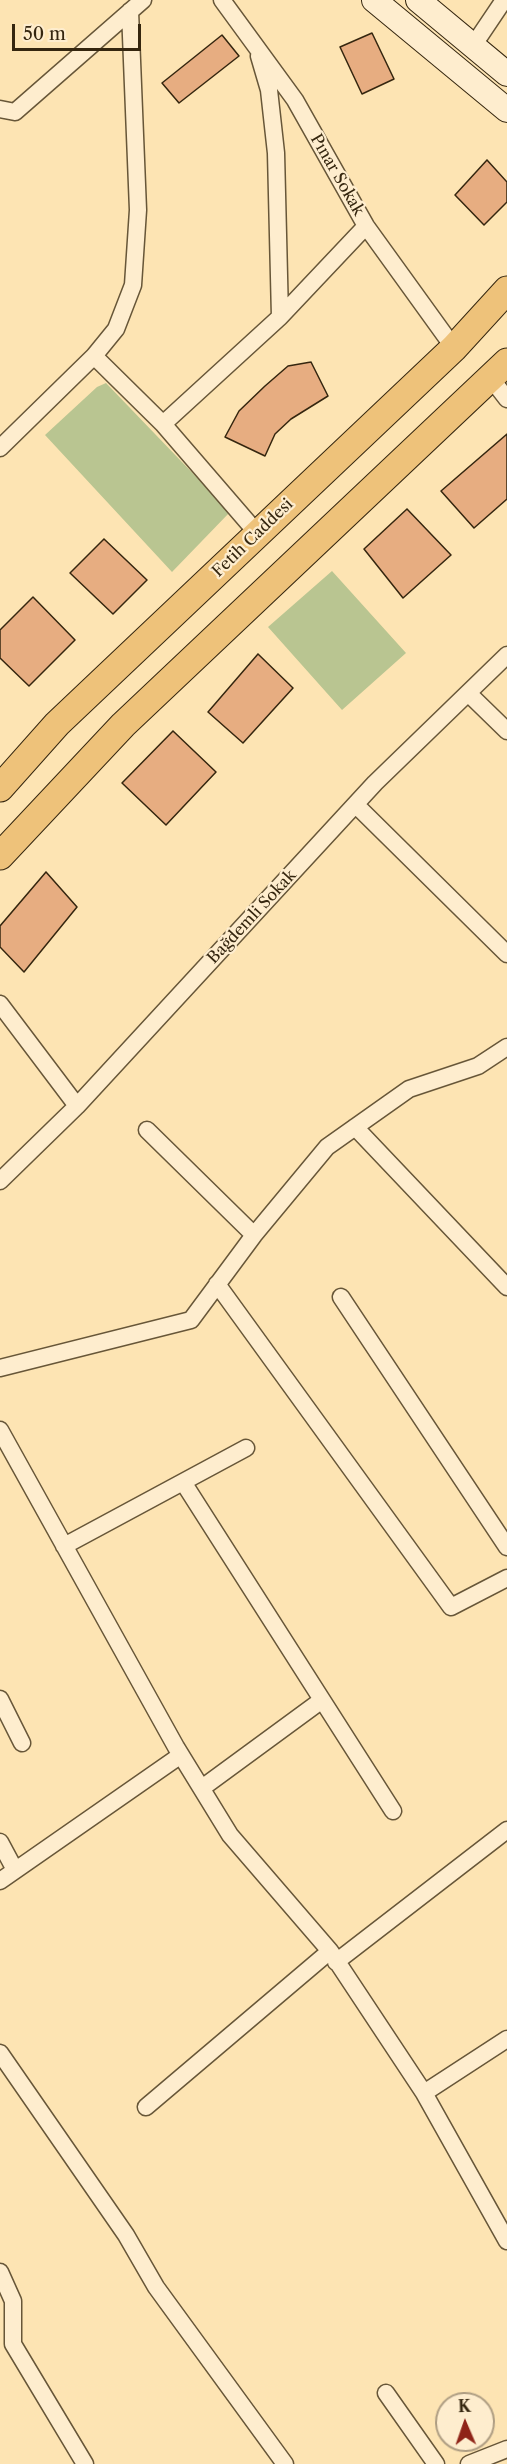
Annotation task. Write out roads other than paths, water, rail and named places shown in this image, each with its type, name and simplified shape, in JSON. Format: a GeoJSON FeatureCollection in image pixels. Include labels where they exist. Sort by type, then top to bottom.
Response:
{"type":"FeatureCollection","features":[{"type":"Feature","properties":{"kind":"main road","name":"Fetih Caddesi"},"geometry":{"type":"LineString","coordinates":[[0,788],[57,724],[454,348],[507,290]]}},
{"type":"Feature","properties":{"kind":"main road"},"geometry":{"type":"LineString","coordinates":[[0,856],[123,725],[498,370]]}},
{"type":"Feature","properties":{"kind":"street","name":"Pınar Sokak"},"geometry":{"type":"LineString","coordinates":[[222,0],[295,100],[366,226],[454,348]]}},
{"type":"Feature","properties":{"kind":"street"},"geometry":{"type":"LineString","coordinates":[[374,0],[507,110]]}},
{"type":"Feature","properties":{"kind":"street"},"geometry":{"type":"LineString","coordinates":[[418,0],[507,74]]}},
{"type":"Feature","properties":{"kind":"street"},"geometry":{"type":"LineString","coordinates":[[473,46],[504,0]]}},
{"type":"Feature","properties":{"kind":"street"},"geometry":{"type":"LineString","coordinates":[[0,109],[15,112],[136,5]]}},
{"type":"Feature","properties":{"kind":"street"},"geometry":{"type":"LineString","coordinates":[[0,448],[94,356],[116,329],[133,285],[138,210],[136,5]]}},
{"type":"Feature","properties":{"kind":"street"},"geometry":{"type":"LineString","coordinates":[[256,46],[269,90],[276,153],[280,317]]}},
{"type":"Feature","properties":{"kind":"street"},"geometry":{"type":"LineString","coordinates":[[163,424],[280,317],[366,226]]}},
{"type":"Feature","properties":{"kind":"street"},"geometry":{"type":"LineString","coordinates":[[94,356],[163,424],[257,533]]}},
{"type":"Feature","properties":{"kind":"street"},"geometry":{"type":"LineString","coordinates":[[498,370],[507,399]]}},
{"type":"Feature","properties":{"kind":"street","name":"Bağdemli Sokak"},"geometry":{"type":"LineString","coordinates":[[0,1181],[77,1106],[356,805],[507,655]]}},
{"type":"Feature","properties":{"kind":"street"},"geometry":{"type":"LineString","coordinates":[[468,693],[507,731]]}},
{"type":"Feature","properties":{"kind":"street"},"geometry":{"type":"LineString","coordinates":[[356,805],[507,954]]}},
{"type":"Feature","properties":{"kind":"street"},"geometry":{"type":"LineString","coordinates":[[0,1004],[77,1106]]}},
{"type":"Feature","properties":{"kind":"street"},"geometry":{"type":"LineString","coordinates":[[0,1368],[191,1320],[254,1235],[327,1147],[409,1089],[478,1066],[507,1047]]}},
{"type":"Feature","properties":{"kind":"street"},"geometry":{"type":"LineString","coordinates":[[355,1127],[507,1287]]}},
{"type":"Feature","properties":{"kind":"street"},"geometry":{"type":"LineString","coordinates":[[147,1130],[254,1235]]}},
{"type":"Feature","properties":{"kind":"street"},"geometry":{"type":"LineString","coordinates":[[217,1284],[451,1607],[507,1578]]}},
{"type":"Feature","properties":{"kind":"street"},"geometry":{"type":"LineString","coordinates":[[341,1298],[507,1546]]}},
{"type":"Feature","properties":{"kind":"street"},"geometry":{"type":"LineString","coordinates":[[0,1430],[181,1755],[230,1835],[333,1956],[424,2093],[507,2241]]}},
{"type":"Feature","properties":{"kind":"street"},"geometry":{"type":"LineString","coordinates":[[64,1546],[246,1448]]}},
{"type":"Feature","properties":{"kind":"street"},"geometry":{"type":"LineString","coordinates":[[183,1482],[393,1811]]}},
{"type":"Feature","properties":{"kind":"street"},"geometry":{"type":"LineString","coordinates":[[0,1699],[22,1743]]}},
{"type":"Feature","properties":{"kind":"street"},"geometry":{"type":"LineString","coordinates":[[202,1788],[322,1700]]}},
{"type":"Feature","properties":{"kind":"street"},"geometry":{"type":"LineString","coordinates":[[0,1881],[181,1755]]}},
{"type":"Feature","properties":{"kind":"street"},"geometry":{"type":"LineString","coordinates":[[146,2107],[333,1956],[507,1830]]}},
{"type":"Feature","properties":{"kind":"street"},"geometry":{"type":"LineString","coordinates":[[0,1842],[15,1870]]}},
{"type":"Feature","properties":{"kind":"street"},"geometry":{"type":"LineString","coordinates":[[424,2093],[507,2039]]}},
{"type":"Feature","properties":{"kind":"street"},"geometry":{"type":"LineString","coordinates":[[0,2054],[126,2235],[156,2287],[285,2464]]}},
{"type":"Feature","properties":{"kind":"street"},"geometry":{"type":"LineString","coordinates":[[492,2214],[507,2206]]}},
{"type":"Feature","properties":{"kind":"street"},"geometry":{"type":"LineString","coordinates":[[0,2272],[13,2301],[13,2343],[85,2464]]}},
{"type":"Feature","properties":{"kind":"street"},"geometry":{"type":"LineString","coordinates":[[386,2393],[436,2464]]}},
{"type":"Feature","properties":{"kind":"street"},"geometry":{"type":"LineString","coordinates":[[469,2464],[507,2449]]}}]}
